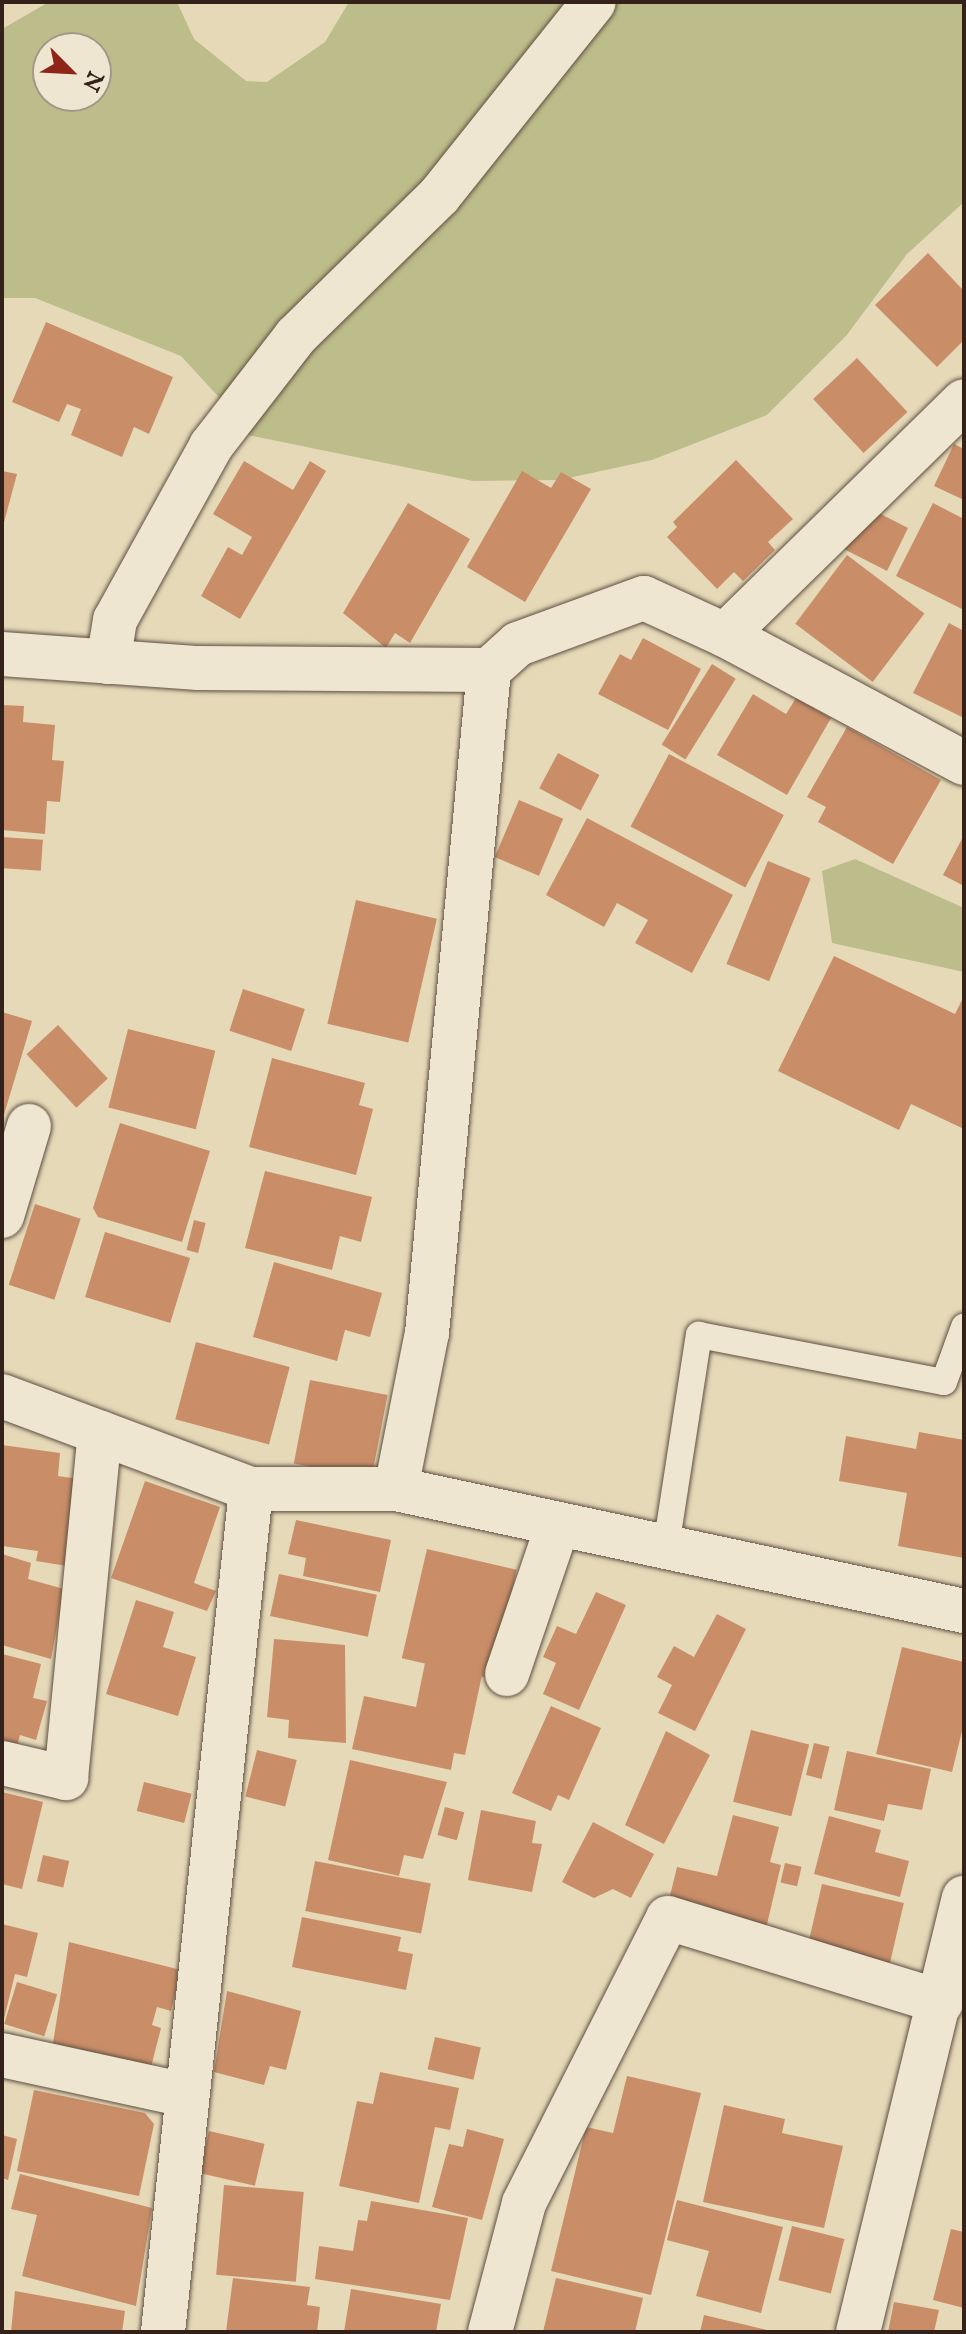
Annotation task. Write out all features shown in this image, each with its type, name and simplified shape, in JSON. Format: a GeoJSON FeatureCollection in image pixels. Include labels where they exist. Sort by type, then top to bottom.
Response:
{"type":"FeatureCollection","features":[{"type":"Feature","properties":{"kind":"street"},"geometry":{"type":"LineString","coordinates":[[108,662],[115,620],[211,446],[296,336],[439,196],[594,2]]}},
{"type":"Feature","properties":{"kind":"street"},"geometry":{"type":"LineString","coordinates":[[725,635],[964,401]]}},
{"type":"Feature","properties":{"kind":"street"},"geometry":{"type":"LineString","coordinates":[[396,1489],[429,1317],[489,670],[518,644],[644,598],[725,635],[964,763]]}},
{"type":"Feature","properties":{"kind":"street"},"geometry":{"type":"LineString","coordinates":[[2,654],[108,662],[489,670]]}},
{"type":"Feature","properties":{"kind":"street"},"geometry":{"type":"LineString","coordinates":[[2,1216],[29,1126]]}},
{"type":"Feature","properties":{"kind":"street"},"geometry":{"type":"LineString","coordinates":[[2,1396],[251,1489],[396,1489],[964,1611]]}},
{"type":"Feature","properties":{"kind":"street"},"geometry":{"type":"LineString","coordinates":[[2,1763],[66,1778],[100,1433]]}},
{"type":"Feature","properties":{"kind":"street"},"geometry":{"type":"LineString","coordinates":[[163,2332],[185,2095],[251,1489]]}},
{"type":"Feature","properties":{"kind":"street"},"geometry":{"type":"LineString","coordinates":[[507,1674],[558,1524]]}},
{"type":"Feature","properties":{"kind":"street"},"geometry":{"type":"LineString","coordinates":[[858,2332],[964,1898]]}},
{"type":"Feature","properties":{"kind":"street"},"geometry":{"type":"LineString","coordinates":[[490,2332],[524,2203],[668,1918],[941,2002]]}},
{"type":"Feature","properties":{"kind":"street"},"geometry":{"type":"LineString","coordinates":[[2,2055],[185,2095]]}},
{"type":"Feature","properties":{"kind":"lane"},"geometry":{"type":"LineString","coordinates":[[666,1547],[699,1335],[944,1382],[964,1327]]}},
{"type":"Feature","properties":{"kind":"green space"},"geometry":{"type":"Polygon","coordinates":[[[49,2],[177,2],[194,39],[246,81],[267,82],[325,42],[349,2],[584,2],[227,406],[181,356],[35,298],[2,298],[2,29],[49,2]]]}},
{"type":"Feature","properties":{"kind":"green space"},"geometry":{"type":"Polygon","coordinates":[[[610,2],[964,2],[964,202],[907,254],[846,336],[767,415],[652,460],[559,480],[473,481],[243,434],[307,347],[610,2]]]}},
{"type":"Feature","properties":{"kind":"green space"},"geometry":{"type":"Polygon","coordinates":[[[855,859],[964,908],[964,972],[832,943],[822,871],[855,859]]]}},
{"type":"Feature","properties":{"kind":"building"},"geometry":{"type":"Polygon","coordinates":[[[928,253],[964,291],[964,340],[937,367],[875,305],[928,253]]]}},
{"type":"Feature","properties":{"kind":"building"},"geometry":{"type":"Polygon","coordinates":[[[46,322],[173,377],[149,434],[134,427],[122,457],[71,435],[81,409],[67,404],[59,422],[12,402],[46,322]]]}},
{"type":"Feature","properties":{"kind":"building"},"geometry":{"type":"Polygon","coordinates":[[[857,358],[907,412],[864,453],[813,399],[857,358]]]}},
{"type":"Feature","properties":{"kind":"building"},"geometry":{"type":"Polygon","coordinates":[[[954,444],[964,449],[964,500],[934,486],[954,444]]]}},
{"type":"Feature","properties":{"kind":"building"},"geometry":{"type":"Polygon","coordinates":[[[736,460],[793,519],[768,542],[775,550],[743,581],[734,572],[717,589],[667,537],[677,527],[673,522],[736,460]]]}},
{"type":"Feature","properties":{"kind":"building"},"geometry":{"type":"Polygon","coordinates":[[[244,461],[293,490],[310,461],[326,471],[240,619],[201,596],[228,547],[242,555],[252,537],[213,514],[244,461]]]}},
{"type":"Feature","properties":{"kind":"building"},"geometry":{"type":"Polygon","coordinates":[[[2,471],[17,474],[3,526],[2,526],[2,471]]]}},
{"type":"Feature","properties":{"kind":"building"},"geometry":{"type":"Polygon","coordinates":[[[522,471],[551,488],[561,472],[591,489],[525,602],[467,567],[522,471]]]}},
{"type":"Feature","properties":{"kind":"building"},"geometry":{"type":"Polygon","coordinates":[[[408,503],[470,539],[410,643],[395,633],[386,648],[343,613],[408,503]]]}},
{"type":"Feature","properties":{"kind":"building"},"geometry":{"type":"Polygon","coordinates":[[[933,503],[964,519],[964,610],[896,576],[933,503]]]}},
{"type":"Feature","properties":{"kind":"building"},"geometry":{"type":"Polygon","coordinates":[[[877,512],[908,528],[887,571],[840,547],[877,512]]]}},
{"type":"Feature","properties":{"kind":"building"},"geometry":{"type":"Polygon","coordinates":[[[847,555],[924,613],[873,682],[795,624],[847,555]]]}},
{"type":"Feature","properties":{"kind":"building"},"geometry":{"type":"Polygon","coordinates":[[[949,623],[964,631],[964,718],[913,693],[949,623]]]}},
{"type":"Feature","properties":{"kind":"building"},"geometry":{"type":"Polygon","coordinates":[[[643,638],[701,669],[668,730],[598,694],[620,654],[631,660],[643,638]]]}},
{"type":"Feature","properties":{"kind":"building"},"geometry":{"type":"Polygon","coordinates":[[[712,664],[736,679],[685,759],[662,745],[712,664]]]}},
{"type":"Feature","properties":{"kind":"building"},"geometry":{"type":"Polygon","coordinates":[[[753,694],[786,714],[796,698],[831,718],[787,795],[717,755],[753,694]]]}},
{"type":"Feature","properties":{"kind":"building"},"geometry":{"type":"Polygon","coordinates":[[[2,705],[24,706],[23,722],[55,725],[52,760],[64,761],[60,802],[47,801],[45,834],[2,830],[2,705]]]}},
{"type":"Feature","properties":{"kind":"building"},"geometry":{"type":"Polygon","coordinates":[[[847,727],[941,780],[893,864],[818,822],[826,807],[807,797],[847,727]]]}},
{"type":"Feature","properties":{"kind":"building"},"geometry":{"type":"Polygon","coordinates":[[[558,753],[599,775],[581,810],[539,788],[558,753]]]}},
{"type":"Feature","properties":{"kind":"building"},"geometry":{"type":"Polygon","coordinates":[[[669,754],[784,815],[745,887],[631,826],[669,754]]]}},
{"type":"Feature","properties":{"kind":"building"},"geometry":{"type":"Polygon","coordinates":[[[519,800],[563,819],[539,876],[495,857],[519,800]]]}},
{"type":"Feature","properties":{"kind":"building"},"geometry":{"type":"Polygon","coordinates":[[[587,818],[733,895],[692,973],[635,943],[648,920],[617,903],[604,927],[546,895],[587,818]]]}},
{"type":"Feature","properties":{"kind":"building"},"geometry":{"type":"Polygon","coordinates":[[[964,835],[964,886],[943,875],[964,835]]]}},
{"type":"Feature","properties":{"kind":"building"},"geometry":{"type":"Polygon","coordinates":[[[2,837],[43,840],[41,871],[2,868],[2,837]]]}},
{"type":"Feature","properties":{"kind":"building"},"geometry":{"type":"Polygon","coordinates":[[[768,861],[811,878],[769,981],[726,964],[768,861]]]}},
{"type":"Feature","properties":{"kind":"building"},"geometry":{"type":"Polygon","coordinates":[[[356,900],[437,919],[408,1042],[327,1024],[356,900]]]}},
{"type":"Feature","properties":{"kind":"building"},"geometry":{"type":"Polygon","coordinates":[[[834,956],[955,1014],[964,996],[964,1129],[911,1104],[899,1130],[778,1071],[834,956]]]}},
{"type":"Feature","properties":{"kind":"building"},"geometry":{"type":"Polygon","coordinates":[[[243,989],[305,1009],[291,1051],[229,1031],[243,989]]]}},
{"type":"Feature","properties":{"kind":"building"},"geometry":{"type":"Polygon","coordinates":[[[2,1012],[32,1021],[3,1118],[2,1118],[2,1012]]]}},
{"type":"Feature","properties":{"kind":"building"},"geometry":{"type":"Polygon","coordinates":[[[58,1025],[108,1078],[76,1108],[27,1054],[58,1025]]]}},
{"type":"Feature","properties":{"kind":"building"},"geometry":{"type":"Polygon","coordinates":[[[128,1029],[215,1051],[196,1129],[108,1108],[128,1029]]]}},
{"type":"Feature","properties":{"kind":"building"},"geometry":{"type":"Polygon","coordinates":[[[272,1058],[365,1083],[359,1105],[373,1109],[356,1175],[249,1147],[272,1058]]]}},
{"type":"Feature","properties":{"kind":"building"},"geometry":{"type":"Polygon","coordinates":[[[120,1123],[210,1151],[182,1242],[98,1217],[93,1208],[120,1123]]]}},
{"type":"Feature","properties":{"kind":"building"},"geometry":{"type":"Polygon","coordinates":[[[265,1171],[372,1197],[361,1242],[340,1236],[332,1270],[245,1248],[265,1171]]]}},
{"type":"Feature","properties":{"kind":"building"},"geometry":{"type":"Polygon","coordinates":[[[35,1204],[81,1219],[54,1300],[9,1285],[35,1204]]]}},
{"type":"Feature","properties":{"kind":"building"},"geometry":{"type":"Polygon","coordinates":[[[194,1220],[206,1223],[198,1253],[187,1250],[194,1220]]]}},
{"type":"Feature","properties":{"kind":"building"},"geometry":{"type":"Polygon","coordinates":[[[105,1232],[190,1258],[170,1323],[85,1297],[105,1232]]]}},
{"type":"Feature","properties":{"kind":"building"},"geometry":{"type":"Polygon","coordinates":[[[274,1262],[382,1293],[370,1337],[345,1330],[337,1361],[253,1337],[274,1262]]]}},
{"type":"Feature","properties":{"kind":"building"},"geometry":{"type":"Polygon","coordinates":[[[196,1342],[290,1367],[269,1444],[175,1419],[196,1342]]]}},
{"type":"Feature","properties":{"kind":"building"},"geometry":{"type":"Polygon","coordinates":[[[310,1380],[388,1395],[371,1479],[294,1463],[310,1380]]]}},
{"type":"Feature","properties":{"kind":"building"},"geometry":{"type":"Polygon","coordinates":[[[919,1432],[964,1440],[964,1558],[898,1546],[907,1493],[839,1481],[846,1436],[916,1449],[919,1432]]]}},
{"type":"Feature","properties":{"kind":"building"},"geometry":{"type":"Polygon","coordinates":[[[2,1445],[60,1453],[58,1476],[79,1479],[67,1566],[36,1561],[38,1551],[2,1546],[2,1445]]]}},
{"type":"Feature","properties":{"kind":"building"},"geometry":{"type":"Polygon","coordinates":[[[145,1481],[220,1507],[194,1583],[216,1591],[207,1611],[111,1578],[145,1481]]]}},
{"type":"Feature","properties":{"kind":"building"},"geometry":{"type":"Polygon","coordinates":[[[296,1520],[391,1540],[380,1592],[303,1576],[306,1558],[288,1554],[296,1520]]]}},
{"type":"Feature","properties":{"kind":"building"},"geometry":{"type":"Polygon","coordinates":[[[427,1549],[517,1570],[491,1679],[402,1658],[427,1549]]]}},
{"type":"Feature","properties":{"kind":"building"},"geometry":{"type":"Polygon","coordinates":[[[2,1554],[31,1563],[28,1579],[64,1589],[51,1659],[2,1645],[2,1554]]]}},
{"type":"Feature","properties":{"kind":"building"},"geometry":{"type":"Polygon","coordinates":[[[279,1574],[377,1595],[368,1637],[270,1616],[279,1574]]]}},
{"type":"Feature","properties":{"kind":"building"},"geometry":{"type":"Polygon","coordinates":[[[596,1592],[626,1605],[579,1710],[543,1694],[556,1663],[543,1657],[557,1626],[576,1634],[596,1592]]]}},
{"type":"Feature","properties":{"kind":"building"},"geometry":{"type":"Polygon","coordinates":[[[136,1600],[174,1612],[163,1647],[196,1657],[178,1716],[106,1694],[136,1600]]]}},
{"type":"Feature","properties":{"kind":"building"},"geometry":{"type":"Polygon","coordinates":[[[717,1614],[746,1629],[695,1731],[658,1713],[672,1685],[657,1677],[674,1646],[694,1657],[717,1614]]]}},
{"type":"Feature","properties":{"kind":"building"},"geometry":{"type":"Polygon","coordinates":[[[274,1639],[345,1645],[346,1743],[288,1738],[289,1720],[267,1717],[274,1639]]]}},
{"type":"Feature","properties":{"kind":"building"},"geometry":{"type":"Polygon","coordinates":[[[902,1647],[964,1662],[964,1723],[952,1772],[876,1754],[902,1647]]]}},
{"type":"Feature","properties":{"kind":"building"},"geometry":{"type":"Polygon","coordinates":[[[2,1654],[41,1664],[33,1698],[47,1701],[36,1740],[20,1735],[17,1746],[2,1742],[2,1654]]]}},
{"type":"Feature","properties":{"kind":"building"},"geometry":{"type":"Polygon","coordinates":[[[425,1663],[482,1675],[465,1755],[454,1753],[451,1770],[352,1749],[364,1696],[416,1707],[425,1663]]]}},
{"type":"Feature","properties":{"kind":"building"},"geometry":{"type":"Polygon","coordinates":[[[551,1706],[601,1728],[569,1800],[558,1795],[551,1811],[512,1793],[551,1706]]]}},
{"type":"Feature","properties":{"kind":"building"},"geometry":{"type":"Polygon","coordinates":[[[751,1730],[809,1745],[791,1816],[733,1802],[751,1730]]]}},
{"type":"Feature","properties":{"kind":"building"},"geometry":{"type":"Polygon","coordinates":[[[666,1731],[710,1755],[664,1844],[625,1825],[666,1731]]]}},
{"type":"Feature","properties":{"kind":"building"},"geometry":{"type":"Polygon","coordinates":[[[814,1743],[830,1747],[822,1779],[806,1775],[814,1743]]]}},
{"type":"Feature","properties":{"kind":"building"},"geometry":{"type":"Polygon","coordinates":[[[257,1750],[297,1760],[285,1806],[245,1797],[257,1750]]]}},
{"type":"Feature","properties":{"kind":"building"},"geometry":{"type":"Polygon","coordinates":[[[847,1751],[931,1769],[922,1810],[888,1804],[884,1821],[834,1810],[847,1751]]]}},
{"type":"Feature","properties":{"kind":"building"},"geometry":{"type":"Polygon","coordinates":[[[350,1760],[447,1782],[423,1859],[404,1855],[399,1876],[328,1860],[350,1760]]]}},
{"type":"Feature","properties":{"kind":"building"},"geometry":{"type":"Polygon","coordinates":[[[144,1782],[192,1794],[184,1823],[137,1811],[144,1782]]]}},
{"type":"Feature","properties":{"kind":"building"},"geometry":{"type":"Polygon","coordinates":[[[2,1792],[43,1802],[22,1889],[2,1884],[2,1792]]]}},
{"type":"Feature","properties":{"kind":"building"},"geometry":{"type":"Polygon","coordinates":[[[445,1807],[464,1812],[457,1840],[437,1835],[445,1807]]]}},
{"type":"Feature","properties":{"kind":"building"},"geometry":{"type":"Polygon","coordinates":[[[481,1810],[536,1821],[532,1843],[542,1844],[532,1892],[468,1880],[481,1810]]]}},
{"type":"Feature","properties":{"kind":"building"},"geometry":{"type":"Polygon","coordinates":[[[733,1815],[779,1827],[770,1862],[781,1865],[764,1937],[666,1912],[677,1867],[717,1876],[733,1815]]]}},
{"type":"Feature","properties":{"kind":"building"},"geometry":{"type":"Polygon","coordinates":[[[829,1816],[881,1830],[875,1852],[909,1861],[900,1897],[814,1874],[829,1816]]]}},
{"type":"Feature","properties":{"kind":"building"},"geometry":{"type":"Polygon","coordinates":[[[593,1822],[654,1854],[631,1898],[613,1889],[594,1898],[562,1882],[593,1822]]]}},
{"type":"Feature","properties":{"kind":"building"},"geometry":{"type":"Polygon","coordinates":[[[43,1855],[69,1861],[63,1887],[37,1881],[43,1855]]]}},
{"type":"Feature","properties":{"kind":"building"},"geometry":{"type":"Polygon","coordinates":[[[315,1861],[431,1884],[421,1934],[305,1911],[315,1861]]]}},
{"type":"Feature","properties":{"kind":"building"},"geometry":{"type":"Polygon","coordinates":[[[785,1863],[802,1867],[797,1886],[781,1882],[785,1863]]]}},
{"type":"Feature","properties":{"kind":"building"},"geometry":{"type":"Polygon","coordinates":[[[822,1884],[904,1903],[890,1963],[808,1944],[822,1884]]]}},
{"type":"Feature","properties":{"kind":"building"},"geometry":{"type":"Polygon","coordinates":[[[302,1917],[401,1937],[398,1951],[413,1954],[406,1990],[292,1967],[302,1917]]]}},
{"type":"Feature","properties":{"kind":"building"},"geometry":{"type":"Polygon","coordinates":[[[2,1924],[38,1933],[27,1977],[15,1974],[3,2023],[2,1924]]]}},
{"type":"Feature","properties":{"kind":"building"},"geometry":{"type":"Polygon","coordinates":[[[69,1942],[181,1970],[171,2011],[157,2007],[152,2025],[161,2028],[151,2067],[53,2043],[69,1942]]]}},
{"type":"Feature","properties":{"kind":"building"},"geometry":{"type":"Polygon","coordinates":[[[17,1982],[57,1994],[44,2036],[4,2024],[17,1982]]]}},
{"type":"Feature","properties":{"kind":"building"},"geometry":{"type":"Polygon","coordinates":[[[227,1991],[301,2011],[286,2070],[270,2066],[264,2085],[214,2072],[227,1991]]]}},
{"type":"Feature","properties":{"kind":"building"},"geometry":{"type":"Polygon","coordinates":[[[435,2037],[481,2048],[473,2080],[428,2069],[435,2037]]]}},
{"type":"Feature","properties":{"kind":"building"},"geometry":{"type":"Polygon","coordinates":[[[380,2072],[459,2088],[450,2130],[435,2127],[419,2203],[339,2186],[357,2101],[373,2104],[380,2072]]]}},
{"type":"Feature","properties":{"kind":"building"},"geometry":{"type":"Polygon","coordinates":[[[627,2076],[701,2093],[651,2295],[551,2271],[586,2127],[613,2133],[627,2076]]]}},
{"type":"Feature","properties":{"kind":"building"},"geometry":{"type":"Polygon","coordinates":[[[34,2090],[145,2113],[154,2124],[139,2196],[17,2171],[34,2090]]]}},
{"type":"Feature","properties":{"kind":"building"},"geometry":{"type":"Polygon","coordinates":[[[724,2105],[785,2119],[782,2133],[843,2146],[824,2228],[703,2202],[724,2105]]]}},
{"type":"Feature","properties":{"kind":"building"},"geometry":{"type":"Polygon","coordinates":[[[467,2129],[504,2139],[482,2220],[432,2207],[449,2144],[463,2147],[467,2129]]]}},
{"type":"Feature","properties":{"kind":"building"},"geometry":{"type":"Polygon","coordinates":[[[209,2131],[265,2144],[255,2186],[199,2173],[209,2131]]]}},
{"type":"Feature","properties":{"kind":"building"},"geometry":{"type":"Polygon","coordinates":[[[2,2135],[17,2139],[8,2180],[2,2178],[2,2135]]]}},
{"type":"Feature","properties":{"kind":"building"},"geometry":{"type":"Polygon","coordinates":[[[20,2174],[152,2208],[136,2306],[22,2276],[37,2215],[11,2209],[20,2174]]]}},
{"type":"Feature","properties":{"kind":"building"},"geometry":{"type":"Polygon","coordinates":[[[224,2185],[304,2192],[296,2282],[216,2275],[224,2185]]]}},
{"type":"Feature","properties":{"kind":"building"},"geometry":{"type":"Polygon","coordinates":[[[677,2200],[783,2227],[761,2313],[696,2296],[709,2251],[667,2240],[677,2200]]]}},
{"type":"Feature","properties":{"kind":"building"},"geometry":{"type":"Polygon","coordinates":[[[371,2201],[468,2218],[450,2300],[315,2279],[319,2246],[353,2251],[358,2220],[367,2221],[371,2201]]]}},
{"type":"Feature","properties":{"kind":"building"},"geometry":{"type":"Polygon","coordinates":[[[792,2226],[844,2239],[831,2293],[778,2280],[792,2226]]]}},
{"type":"Feature","properties":{"kind":"building"},"geometry":{"type":"Polygon","coordinates":[[[951,2229],[964,2232],[964,2308],[933,2300],[951,2229]]]}},
{"type":"Feature","properties":{"kind":"building"},"geometry":{"type":"Polygon","coordinates":[[[233,2278],[310,2287],[307,2305],[320,2307],[317,2332],[226,2332],[233,2278]]]}},
{"type":"Feature","properties":{"kind":"building"},"geometry":{"type":"Polygon","coordinates":[[[556,2278],[643,2298],[635,2332],[543,2332],[556,2278]]]}},
{"type":"Feature","properties":{"kind":"building"},"geometry":{"type":"Polygon","coordinates":[[[351,2289],[441,2304],[436,2332],[344,2332],[351,2289]]]}},
{"type":"Feature","properties":{"kind":"building"},"geometry":{"type":"Polygon","coordinates":[[[15,2291],[125,2311],[122,2332],[11,2332],[15,2291]]]}},
{"type":"Feature","properties":{"kind":"building"},"geometry":{"type":"Polygon","coordinates":[[[894,2302],[939,2310],[934,2332],[888,2332],[894,2302]]]}},
{"type":"Feature","properties":{"kind":"building"},"geometry":{"type":"Polygon","coordinates":[[[704,2315],[771,2331],[771,2332],[700,2332],[704,2315]]]}}]}
